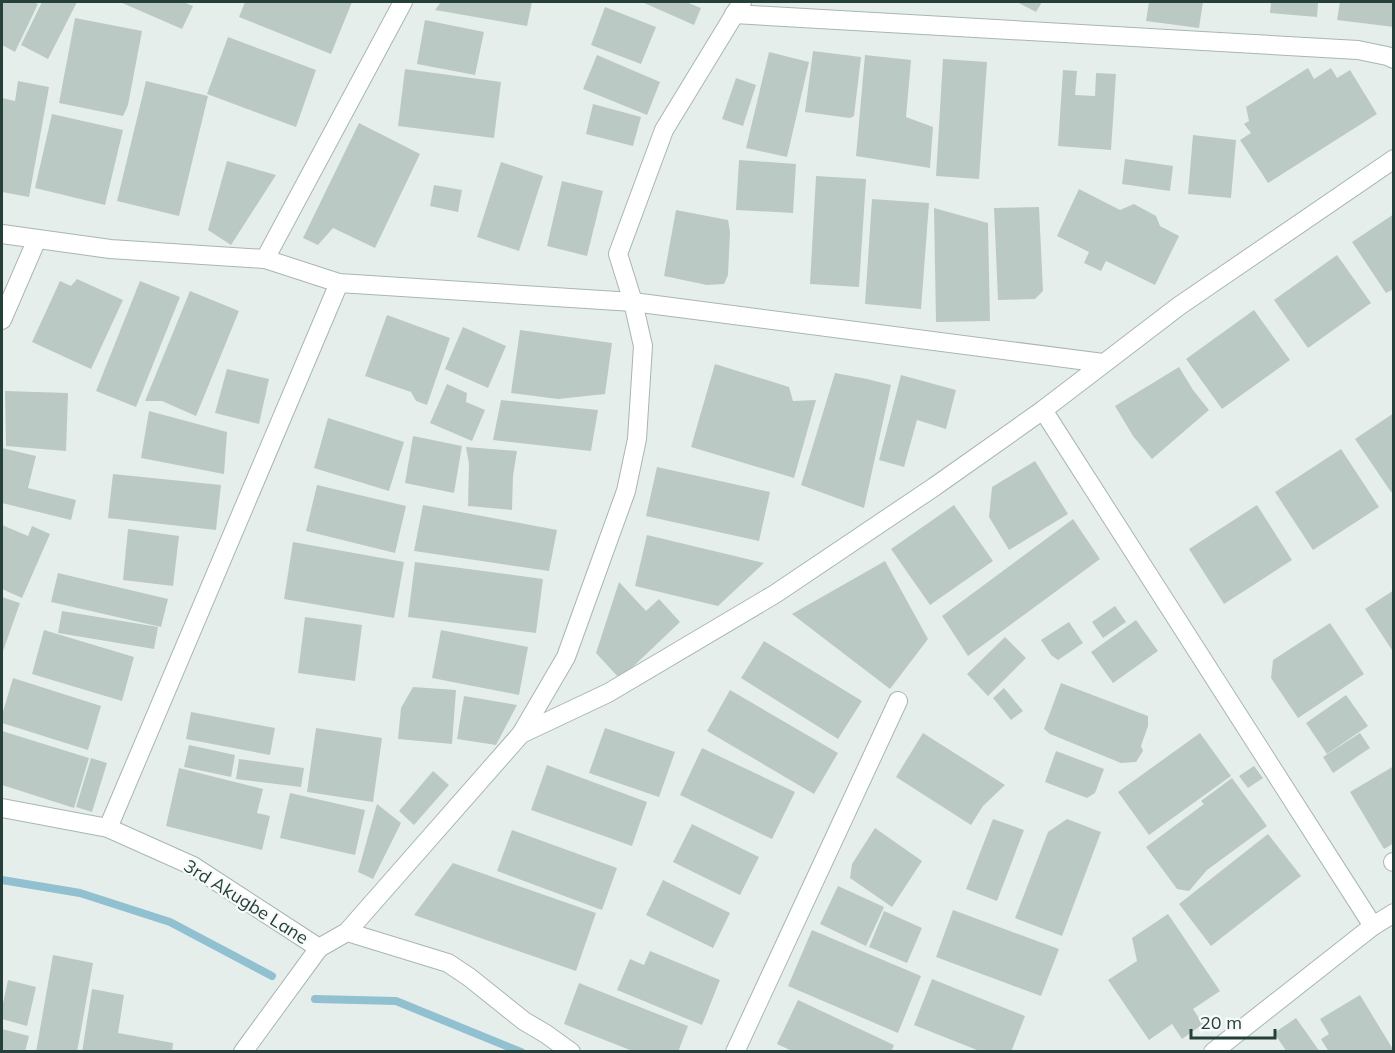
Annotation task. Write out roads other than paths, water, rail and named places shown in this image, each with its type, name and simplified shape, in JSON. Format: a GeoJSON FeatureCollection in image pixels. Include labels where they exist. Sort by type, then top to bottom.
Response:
{"type":"FeatureCollection","features":[{"type":"Feature","properties":{"kind":"street"},"geometry":{"type":"LineString","coordinates":[[265,259],[403,2]]}},
{"type":"Feature","properties":{"kind":"street"},"geometry":{"type":"LineString","coordinates":[[243,1052],[319,948],[347,932],[521,734],[566,657],[626,491],[637,439],[643,346],[633,302],[618,254],[664,130],[738,8],[1358,50],[1394,59]]}},
{"type":"Feature","properties":{"kind":"street"},"geometry":{"type":"LineString","coordinates":[[521,734],[608,693],[775,594],[934,487],[1043,410],[1179,306],[1394,159]]}},
{"type":"Feature","properties":{"kind":"street"},"geometry":{"type":"LineString","coordinates":[[2,234],[110,249],[265,259],[339,283],[633,302],[1103,363]]}},
{"type":"Feature","properties":{"kind":"street"},"geometry":{"type":"LineString","coordinates":[[2,320],[37,239]]}},
{"type":"Feature","properties":{"kind":"street"},"geometry":{"type":"LineString","coordinates":[[108,828],[339,283]]}},
{"type":"Feature","properties":{"kind":"street"},"geometry":{"type":"LineString","coordinates":[[1043,410],[1373,926]]}},
{"type":"Feature","properties":{"kind":"street"},"geometry":{"type":"LineString","coordinates":[[735,1052],[898,701]]}},
{"type":"Feature","properties":{"kind":"street","name":"3rd Akugbe Lane"},"geometry":{"type":"LineString","coordinates":[[2,808],[108,828],[193,866],[319,948]]}},
{"type":"Feature","properties":{"kind":"street"},"geometry":{"type":"LineString","coordinates":[[1214,1052],[1373,926],[1394,913]]}},
{"type":"Feature","properties":{"kind":"street"},"geometry":{"type":"LineString","coordinates":[[347,932],[448,963],[524,1021],[572,1052]]}},
{"type":"Feature","properties":{"kind":"waterway"},"geometry":{"type":"LineString","coordinates":[[2,880],[80,893],[170,922],[272,976]]}},
{"type":"Feature","properties":{"kind":"waterway"},"geometry":{"type":"LineString","coordinates":[[315,999],[396,1001],[521,1052]]}}]}
